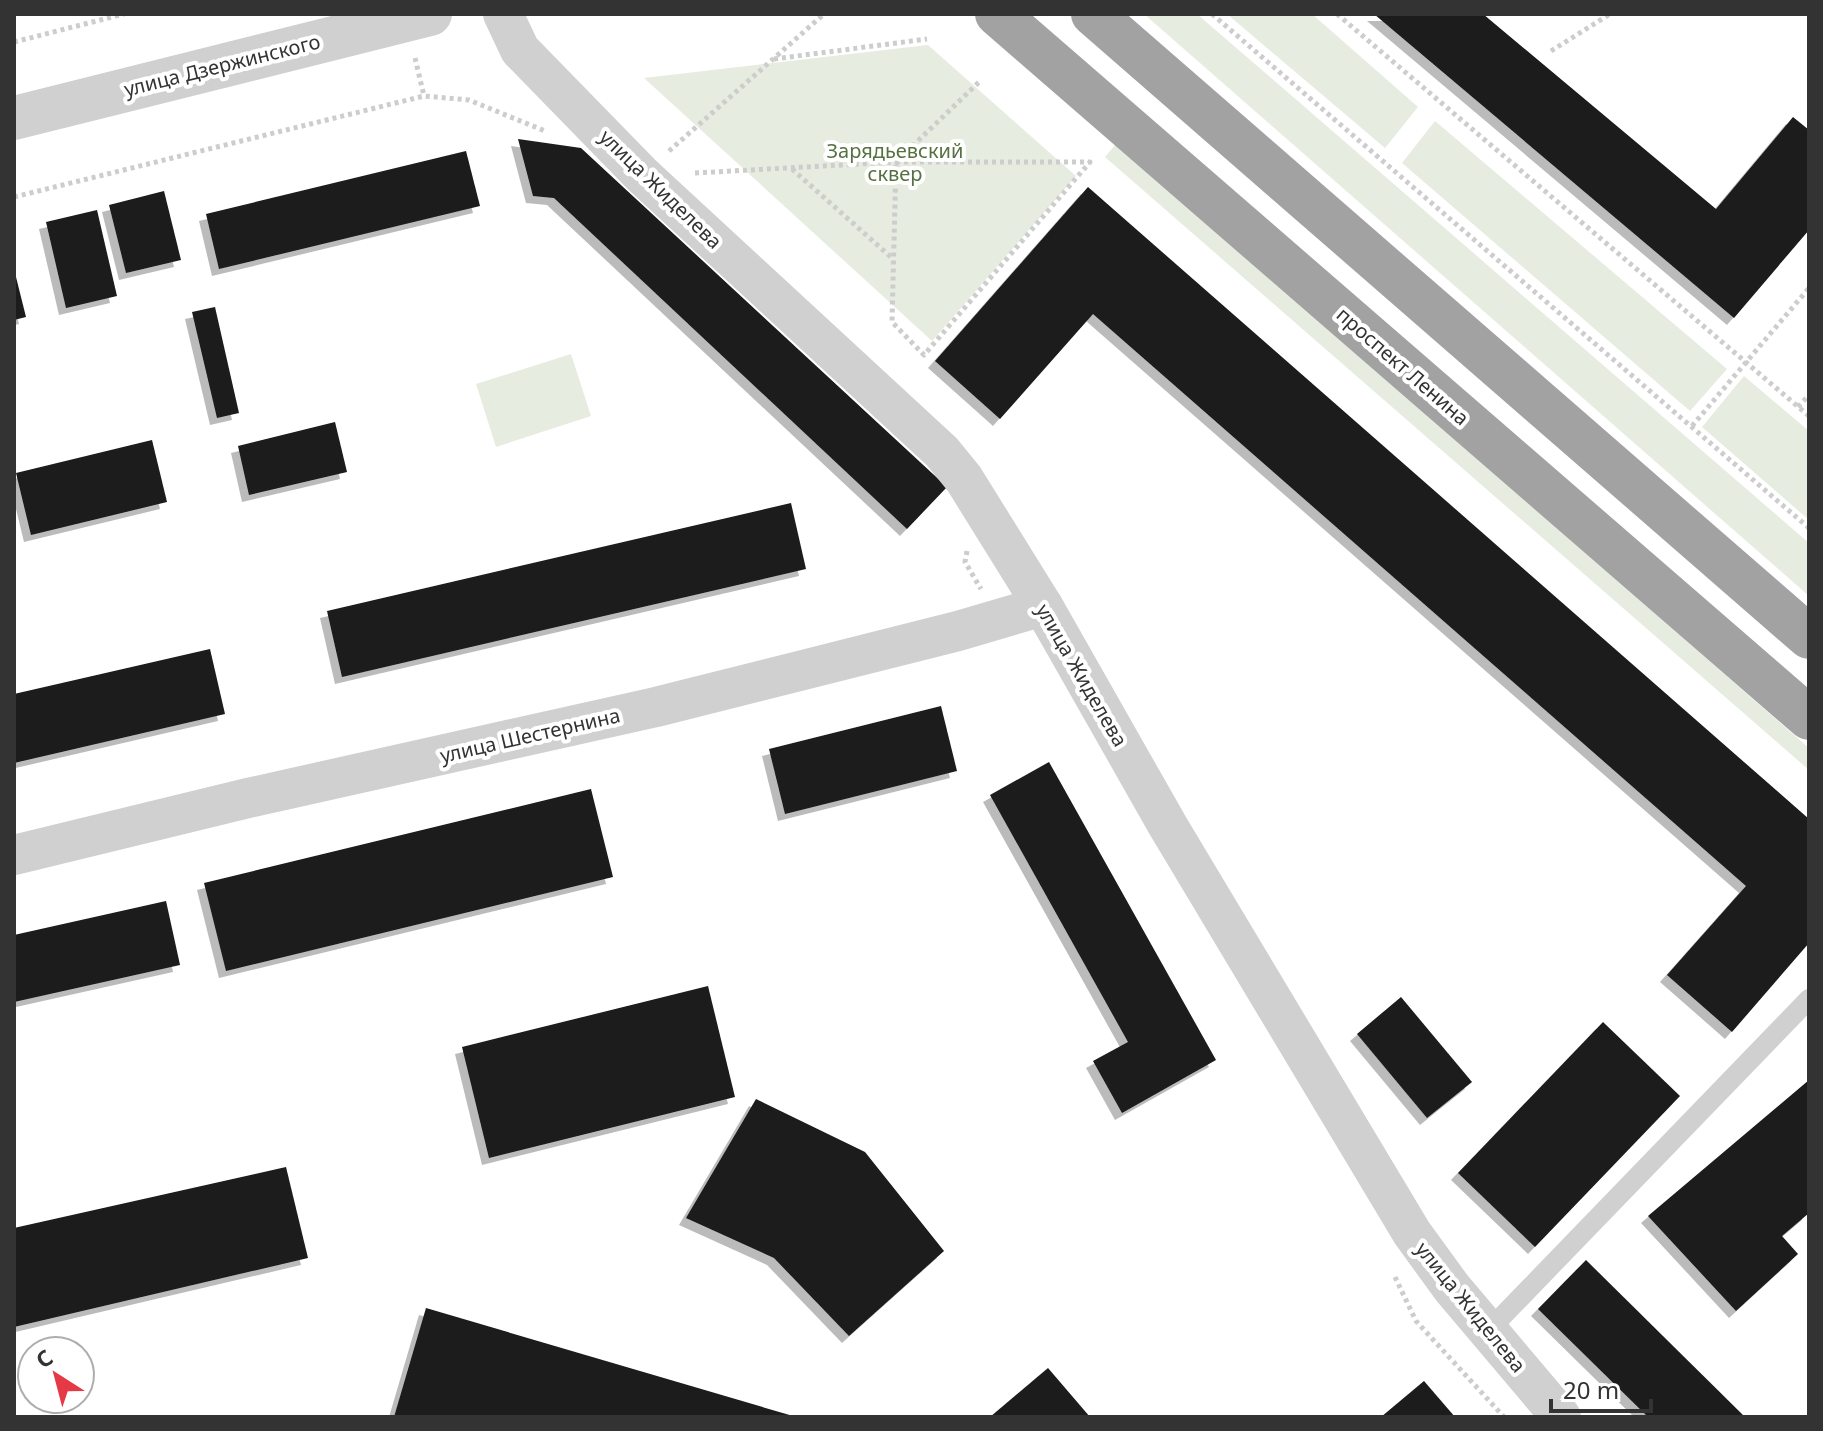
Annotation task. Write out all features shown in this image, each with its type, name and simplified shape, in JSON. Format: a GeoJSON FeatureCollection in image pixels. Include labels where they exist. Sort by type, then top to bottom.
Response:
{"type":"FeatureCollection","features":[{"type":"Feature","properties":{"kind":"highway","name":"проспект Ленина"},"geometry":{"type":"LineString","coordinates":[[997,14],[1809,718]]}},
{"type":"Feature","properties":{"kind":"highway"},"geometry":{"type":"LineString","coordinates":[[1093,14],[1809,637]]}},
{"type":"Feature","properties":{"kind":"street","name":"улица Жиделева"},"geometry":{"type":"LineString","coordinates":[[503,14],[520,50],[642,175],[942,452],[964,479],[1043,606],[1168,826],[1412,1233],[1452,1288],[1561,1417]]}},
{"type":"Feature","properties":{"kind":"street","name":"улица Дзержинского"},"geometry":{"type":"LineString","coordinates":[[14,118],[420,29]]}},
{"type":"Feature","properties":{"kind":"street","name":"улица Шестернина"},"geometry":{"type":"LineString","coordinates":[[14,855],[248,798],[656,707],[958,631],[1043,606]]}},
{"type":"Feature","properties":{"kind":"lane"},"geometry":{"type":"LineString","coordinates":[[1488,1331],[1809,999]]}},
{"type":"Feature","properties":{"kind":"path"},"geometry":{"type":"LineString","coordinates":[[14,42],[124,14]]}},
{"type":"Feature","properties":{"kind":"path"},"geometry":{"type":"LineString","coordinates":[[642,175],[824,14]]}},
{"type":"Feature","properties":{"kind":"path"},"geometry":{"type":"LineString","coordinates":[[1212,14],[1809,528]]}},
{"type":"Feature","properties":{"kind":"path"},"geometry":{"type":"LineString","coordinates":[[1337,14],[1809,416]]}},
{"type":"Feature","properties":{"kind":"path"},"geometry":{"type":"LineString","coordinates":[[1551,51],[1610,14]]}},
{"type":"Feature","properties":{"kind":"path"},"geometry":{"type":"LineString","coordinates":[[420,29],[424,96]]}},
{"type":"Feature","properties":{"kind":"path"},"geometry":{"type":"LineString","coordinates":[[772,59],[927,39]]}},
{"type":"Feature","properties":{"kind":"path"},"geometry":{"type":"LineString","coordinates":[[642,175],[896,162],[1090,162],[924,355],[892,322],[896,162],[979,82]]}},
{"type":"Feature","properties":{"kind":"path"},"geometry":{"type":"LineString","coordinates":[[14,197],[385,106]]}},
{"type":"Feature","properties":{"kind":"path"},"geometry":{"type":"LineString","coordinates":[[791,168],[893,259]]}},
{"type":"Feature","properties":{"kind":"path"},"geometry":{"type":"LineString","coordinates":[[1692,426],[1809,288]]}},
{"type":"Feature","properties":{"kind":"path"},"geometry":{"type":"LineString","coordinates":[[1798,407],[1809,395]]}},
{"type":"Feature","properties":{"kind":"green space"},"geometry":{"type":"Polygon","coordinates":[[[1144,14],[1197,14],[1809,543],[1809,596],[1144,14]]]}},
{"type":"Feature","properties":{"kind":"green space"},"geometry":{"type":"Polygon","coordinates":[[[1227,14],[1312,14],[1418,107],[1385,148],[1227,14]]]}},
{"type":"Feature","properties":{"kind":"green space","name":"Зарядьевский сквер"},"geometry":{"type":"Polygon","coordinates":[[[928,45],[1076,176],[932,341],[644,78],[928,45]]]}},
{"type":"Feature","properties":{"kind":"green space"},"geometry":{"type":"Polygon","coordinates":[[[1435,121],[1727,369],[1690,411],[1402,163],[1435,121]]]}},
{"type":"Feature","properties":{"kind":"green space"},"geometry":{"type":"Polygon","coordinates":[[[1116,144],[1666,606],[1666,623],[1809,748],[1809,770],[1105,157],[1116,144]]]}},
{"type":"Feature","properties":{"kind":"green space"},"geometry":{"type":"Polygon","coordinates":[[[571,354],[591,416],[496,447],[476,384],[571,354]]]}},
{"type":"Feature","properties":{"kind":"green space"},"geometry":{"type":"Polygon","coordinates":[[[1744,376],[1809,431],[1809,520],[1702,427],[1744,376]]]}},
{"type":"Feature","properties":{"kind":"building"},"geometry":{"type":"Polygon","coordinates":[[[1374,14],[1483,14],[1716,209],[1793,117],[1809,130],[1809,230],[1734,318],[1374,14]]]}},
{"type":"Feature","properties":{"kind":"building"},"geometry":{"type":"Polygon","coordinates":[[[518,139],[581,148],[947,487],[907,529],[554,198],[533,196],[518,139]]]}},
{"type":"Feature","properties":{"kind":"building"},"geometry":{"type":"Polygon","coordinates":[[[466,151],[480,206],[219,269],[206,214],[466,151]]]}},
{"type":"Feature","properties":{"kind":"building"},"geometry":{"type":"Polygon","coordinates":[[[1088,187],[1809,819],[1809,943],[1732,1032],[1667,975],[1746,886],[1093,314],[1000,419],[935,361],[1088,187]]]}},
{"type":"Feature","properties":{"kind":"building"},"geometry":{"type":"Polygon","coordinates":[[[164,191],[181,260],[126,273],[109,205],[164,191]]]}},
{"type":"Feature","properties":{"kind":"building"},"geometry":{"type":"Polygon","coordinates":[[[97,210],[117,296],[66,308],[46,222],[97,210]]]}},
{"type":"Feature","properties":{"kind":"building"},"geometry":{"type":"Polygon","coordinates":[[[14,274],[26,317],[14,320],[14,274]]]}},
{"type":"Feature","properties":{"kind":"building"},"geometry":{"type":"Polygon","coordinates":[[[215,307],[239,413],[217,418],[192,312],[215,307]]]}},
{"type":"Feature","properties":{"kind":"building"},"geometry":{"type":"Polygon","coordinates":[[[335,422],[347,472],[249,495],[238,446],[335,422]]]}},
{"type":"Feature","properties":{"kind":"building"},"geometry":{"type":"Polygon","coordinates":[[[152,440],[167,502],[31,535],[16,473],[152,440]]]}},
{"type":"Feature","properties":{"kind":"building"},"geometry":{"type":"Polygon","coordinates":[[[791,503],[806,569],[342,677],[327,611],[791,503]]]}},
{"type":"Feature","properties":{"kind":"building"},"geometry":{"type":"Polygon","coordinates":[[[210,649],[225,714],[14,763],[14,694],[210,649]]]}},
{"type":"Feature","properties":{"kind":"building"},"geometry":{"type":"Polygon","coordinates":[[[941,706],[957,771],[785,814],[769,749],[941,706]]]}},
{"type":"Feature","properties":{"kind":"building"},"geometry":{"type":"Polygon","coordinates":[[[1049,762],[1216,1060],[1122,1113],[1093,1061],[1128,1042],[990,795],[1049,762]]]}},
{"type":"Feature","properties":{"kind":"building"},"geometry":{"type":"Polygon","coordinates":[[[591,789],[613,877],[226,971],[204,883],[591,789]]]}},
{"type":"Feature","properties":{"kind":"building"},"geometry":{"type":"Polygon","coordinates":[[[166,901],[180,965],[14,1002],[14,935],[166,901]]]}},
{"type":"Feature","properties":{"kind":"building"},"geometry":{"type":"Polygon","coordinates":[[[708,986],[735,1097],[489,1158],[462,1047],[708,986]]]}},
{"type":"Feature","properties":{"kind":"building"},"geometry":{"type":"Polygon","coordinates":[[[1401,997],[1472,1082],[1427,1118],[1357,1034],[1401,997]]]}},
{"type":"Feature","properties":{"kind":"building"},"geometry":{"type":"Polygon","coordinates":[[[1603,1022],[1680,1096],[1535,1247],[1458,1173],[1603,1022]]]}},
{"type":"Feature","properties":{"kind":"building"},"geometry":{"type":"Polygon","coordinates":[[[1809,1080],[1809,1213],[1782,1236],[1798,1254],[1736,1311],[1648,1216],[1809,1080]]]}},
{"type":"Feature","properties":{"kind":"building"},"geometry":{"type":"Polygon","coordinates":[[[756,1099],[865,1152],[944,1251],[849,1336],[774,1258],[686,1218],[756,1099]]]}},
{"type":"Feature","properties":{"kind":"building"},"geometry":{"type":"Polygon","coordinates":[[[286,1167],[308,1258],[14,1327],[14,1228],[286,1167]]]}},
{"type":"Feature","properties":{"kind":"building"},"geometry":{"type":"Polygon","coordinates":[[[1586,1260],[1745,1417],[1648,1417],[1538,1309],[1586,1260]]]}},
{"type":"Feature","properties":{"kind":"building"},"geometry":{"type":"Polygon","coordinates":[[[426,1308],[793,1416],[394,1417],[426,1308]]]}},
{"type":"Feature","properties":{"kind":"building"},"geometry":{"type":"Polygon","coordinates":[[[1048,1368],[1090,1417],[990,1417],[1048,1368]]]}},
{"type":"Feature","properties":{"kind":"building"},"geometry":{"type":"Polygon","coordinates":[[[1424,1381],[1455,1417],[1381,1417],[1424,1381]]]}}]}
